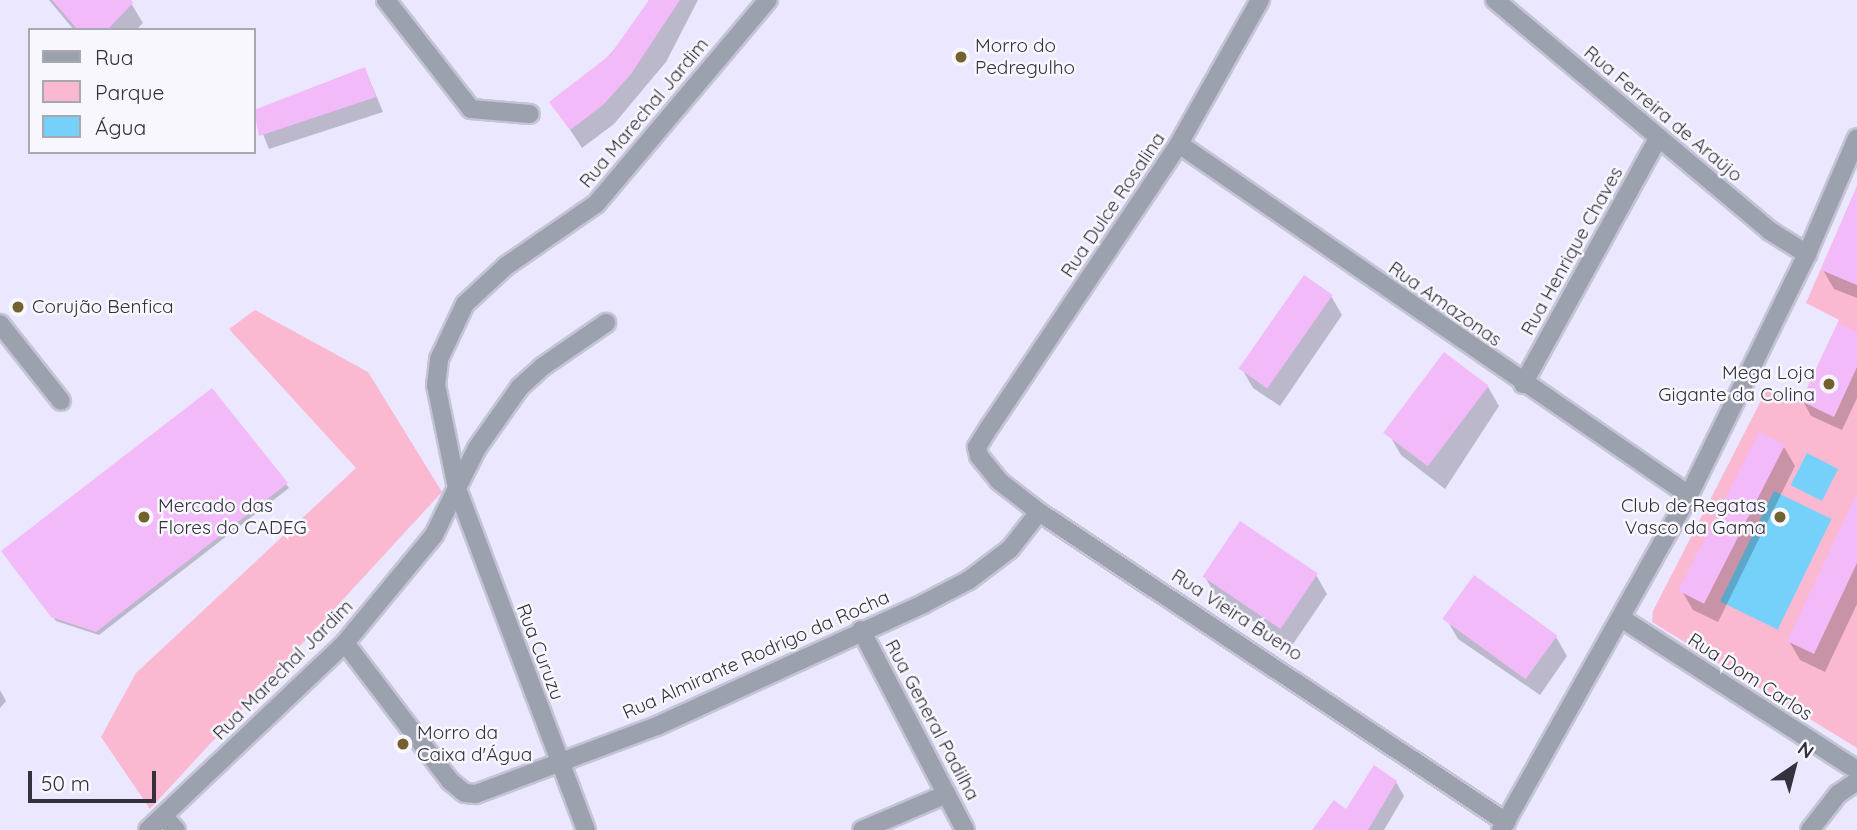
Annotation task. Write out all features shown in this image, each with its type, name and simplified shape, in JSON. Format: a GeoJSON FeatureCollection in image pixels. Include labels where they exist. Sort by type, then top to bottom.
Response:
{"type":"FeatureCollection","features":[{"type":"Feature","properties":{"kind":"street"},"geometry":{"type":"LineString","coordinates":[[386,0],[471,109],[530,114]]}},
{"type":"Feature","properties":{"kind":"street","name":"Rua Marechal Jardim"},"geometry":{"type":"LineString","coordinates":[[148,830],[345,643],[434,535],[457,488],[436,385],[442,345],[464,304],[506,266],[596,204],[768,0]]}},
{"type":"Feature","properties":{"kind":"street","name":"Rua Dulce Rosalina"},"geometry":{"type":"LineString","coordinates":[[990,426],[1179,144],[1260,0]]}},
{"type":"Feature","properties":{"kind":"street","name":"Rua Ferreira de Araújo"},"geometry":{"type":"LineString","coordinates":[[1495,0],[1770,231],[1807,254]]}},
{"type":"Feature","properties":{"kind":"street","name":"Rua Henrique Chaves"},"geometry":{"type":"LineString","coordinates":[[1523,384],[1658,138]]}},
{"type":"Feature","properties":{"kind":"street"},"geometry":{"type":"LineString","coordinates":[[1504,826],[1689,495],[1807,254],[1857,138]]}},
{"type":"Feature","properties":{"kind":"street","name":"Rua Amazonas"},"geometry":{"type":"LineString","coordinates":[[1179,144],[1523,384],[1689,495]]}},
{"type":"Feature","properties":{"kind":"street"},"geometry":{"type":"LineString","coordinates":[[457,488],[477,448],[520,387],[606,323]]}},
{"type":"Feature","properties":{"kind":"street"},"geometry":{"type":"LineString","coordinates":[[0,324],[61,401]]}},
{"type":"Feature","properties":{"kind":"street","name":"Rua Vieira Bueno"},"geometry":{"type":"LineString","coordinates":[[990,426],[977,447],[979,456],[999,481],[1039,512],[1504,826]]}},
{"type":"Feature","properties":{"kind":"street","name":"Rua Curuzu"},"geometry":{"type":"LineString","coordinates":[[457,488],[586,830]]}},
{"type":"Feature","properties":{"kind":"street","name":"Rua Almirante Rodrigo da Rocha"},"geometry":{"type":"LineString","coordinates":[[345,643],[450,781],[465,793],[476,794],[657,726],[969,580],[1010,549],[1039,512]]}},
{"type":"Feature","properties":{"kind":"street","name":"Rua Dom Carlos"},"geometry":{"type":"LineString","coordinates":[[1621,618],[1857,770]]}},
{"type":"Feature","properties":{"kind":"street","name":"Rua General Padilha"},"geometry":{"type":"LineString","coordinates":[[861,630],[965,830]]}},
{"type":"Feature","properties":{"kind":"street"},"geometry":{"type":"LineString","coordinates":[[1810,830],[1838,794],[1857,781]]}},
{"type":"Feature","properties":{"kind":"street"},"geometry":{"type":"LineString","coordinates":[[862,830],[947,794]]}},
{"type":"Feature","properties":{"kind":"street"},"geometry":{"type":"LineString","coordinates":[[163,816],[176,830]]}},
{"type":"Feature","properties":{"kind":"green space","name":"Club de Regatas Vasco da Gama"},"geometry":{"type":"Polygon","coordinates":[[[1857,186],[1857,748],[1652,622],[1653,611],[1768,387],[1801,401],[1839,320],[1806,303],[1857,186]]]}},
{"type":"Feature","properties":{"kind":"green space"},"geometry":{"type":"Polygon","coordinates":[[[255,310],[368,372],[442,492],[150,809],[101,737],[136,673],[356,468],[229,329],[255,310]]]}},
{"type":"Feature","properties":{"kind":"water"},"geometry":{"type":"Polygon","coordinates":[[[1807,453],[1838,469],[1822,501],[1791,485],[1807,453]]]}},
{"type":"Feature","properties":{"kind":"water"},"geometry":{"type":"Polygon","coordinates":[[[1774,491],[1832,519],[1778,630],[1720,602],[1774,491]]]}},
{"type":"Feature","properties":{"kind":"building"},"geometry":{"type":"Polygon","coordinates":[[[52,0],[131,0],[133,3],[109,28],[76,28],[52,0]]]}},
{"type":"Feature","properties":{"kind":"building"},"geometry":{"type":"Polygon","coordinates":[[[649,0],[680,0],[631,74],[603,105],[570,130],[549,102],[610,55],[649,0]]]}},
{"type":"Feature","properties":{"kind":"building"},"geometry":{"type":"Polygon","coordinates":[[[365,67],[376,97],[259,136],[256,109],[365,67]]]}},
{"type":"Feature","properties":{"kind":"building"},"geometry":{"type":"Polygon","coordinates":[[[1857,186],[1857,285],[1821,270],[1857,186]]]}},
{"type":"Feature","properties":{"kind":"building"},"geometry":{"type":"Polygon","coordinates":[[[1304,275],[1333,295],[1267,388],[1239,368],[1304,275]]]}},
{"type":"Feature","properties":{"kind":"building","name":"Mega Loja Gigante da Colina"},"geometry":{"type":"Polygon","coordinates":[[[1838,323],[1857,332],[1857,367],[1834,417],[1801,401],[1838,323]]]}},
{"type":"Feature","properties":{"kind":"building"},"geometry":{"type":"Polygon","coordinates":[[[1444,352],[1489,386],[1428,466],[1383,433],[1444,352]]]}},
{"type":"Feature","properties":{"kind":"building","name":"Mercado das Flores do CADEG"},"geometry":{"type":"Polygon","coordinates":[[[212,388],[288,483],[96,632],[51,617],[1,551],[212,388]]]}},
{"type":"Feature","properties":{"kind":"building"},"geometry":{"type":"Polygon","coordinates":[[[1759,432],[1785,445],[1704,604],[1678,591],[1759,432]]]}},
{"type":"Feature","properties":{"kind":"building"},"geometry":{"type":"Polygon","coordinates":[[[1857,493],[1857,563],[1814,654],[1787,641],[1857,493]]]}},
{"type":"Feature","properties":{"kind":"building"},"geometry":{"type":"Polygon","coordinates":[[[1240,521],[1318,574],[1280,629],[1203,577],[1240,521]]]}},
{"type":"Feature","properties":{"kind":"building"},"geometry":{"type":"Polygon","coordinates":[[[1474,575],[1557,636],[1526,679],[1442,619],[1474,575]]]}},
{"type":"Feature","properties":{"kind":"building"},"geometry":{"type":"Polygon","coordinates":[[[1374,765],[1397,781],[1368,830],[1312,830],[1334,800],[1346,809],[1374,765]]]}},
{"type":"Feature","properties":{"kind":"place","name":"Morro do Pedregulho"},"geometry":{"type":"Point","coordinates":[961,57]}},
{"type":"Feature","properties":{"kind":"place","name":"Corujão Benfica"},"geometry":{"type":"Point","coordinates":[18,307]}},
{"type":"Feature","properties":{"kind":"place","name":"Mega Loja Gigante da Colina"},"geometry":{"type":"Point","coordinates":[1829,384]}},
{"type":"Feature","properties":{"kind":"place","name":"Mercado das Flores do CADEG"},"geometry":{"type":"Point","coordinates":[144,517]}},
{"type":"Feature","properties":{"kind":"place","name":"Club de Regatas Vasco da Gama"},"geometry":{"type":"Point","coordinates":[1780,517]}},
{"type":"Feature","properties":{"kind":"place","name":"Morro da Caixa d'Água"},"geometry":{"type":"Point","coordinates":[403,744]}}]}
